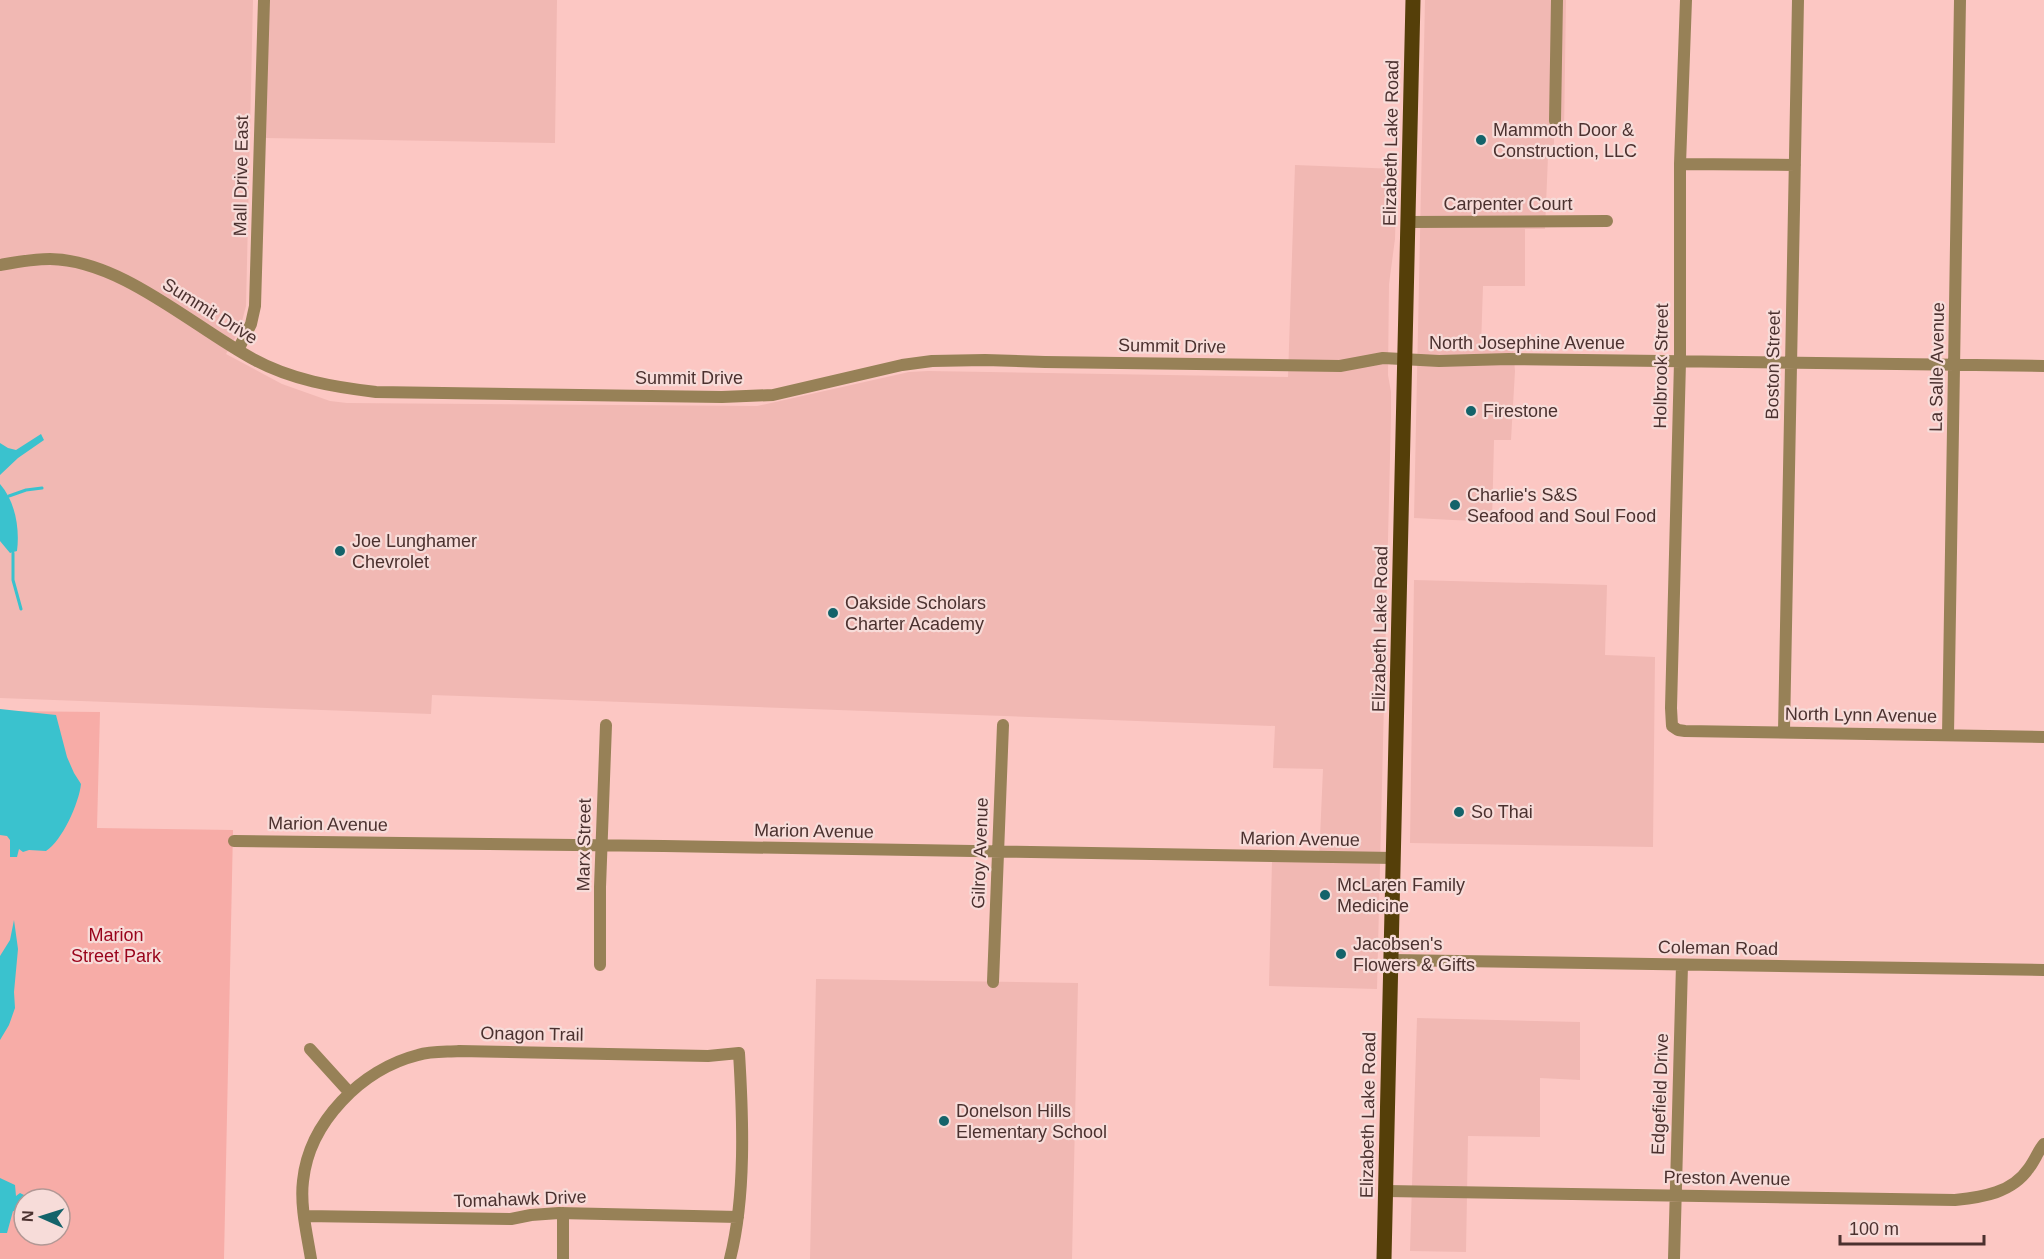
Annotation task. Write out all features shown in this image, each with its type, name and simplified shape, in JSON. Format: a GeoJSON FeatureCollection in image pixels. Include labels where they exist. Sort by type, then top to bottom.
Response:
{"type":"FeatureCollection","features":[{"type":"Feature","properties":{"kind":"main road","name":"Elizabeth Lake Road"},"geometry":{"type":"LineString","coordinates":[[1384,1259],[1413,0]]}},
{"type":"Feature","properties":{"kind":"street","name":"Mall Drive East"},"geometry":{"type":"LineString","coordinates":[[238,350],[251,324],[255,306],[264,0]]}},
{"type":"Feature","properties":{"kind":"street"},"geometry":{"type":"LineString","coordinates":[[1555,121],[1557,0]]}},
{"type":"Feature","properties":{"kind":"street","name":"Holbrook Street"},"geometry":{"type":"LineString","coordinates":[[1678,730],[1672,726],[1671,708],[1680,362],[1680,164],[1686,0]]}},
{"type":"Feature","properties":{"kind":"street","name":"Boston Street"},"geometry":{"type":"LineString","coordinates":[[1784,731],[1798,0]]}},
{"type":"Feature","properties":{"kind":"street","name":"La Salle Avenue"},"geometry":{"type":"LineString","coordinates":[[1948,735],[1960,0]]}},
{"type":"Feature","properties":{"kind":"street"},"geometry":{"type":"LineString","coordinates":[[1680,164],[1795,165]]}},
{"type":"Feature","properties":{"kind":"street","name":"Carpenter Court"},"geometry":{"type":"LineString","coordinates":[[1408,222],[1607,221]]}},
{"type":"Feature","properties":{"kind":"street","name":"Summit Drive"},"geometry":{"type":"LineString","coordinates":[[0,266],[25,260],[52,259],[115,274],[255,360],[295,376],[337,388],[376,392],[722,397],[772,395],[902,364],[932,361],[1340,366],[1383,358],[1406,359]]}},
{"type":"Feature","properties":{"kind":"street","name":"North Josephine Avenue"},"geometry":{"type":"LineString","coordinates":[[1406,359],[2044,366]]}},
{"type":"Feature","properties":{"kind":"street","name":"Marx Street"},"geometry":{"type":"LineString","coordinates":[[600,965],[606,725]]}},
{"type":"Feature","properties":{"kind":"street","name":"Gilroy Avenue"},"geometry":{"type":"LineString","coordinates":[[993,982],[1003,725]]}},
{"type":"Feature","properties":{"kind":"street","name":"North Lynn Avenue"},"geometry":{"type":"LineString","coordinates":[[1678,730],[2044,737]]}},
{"type":"Feature","properties":{"kind":"street","name":"Marion Avenue"},"geometry":{"type":"LineString","coordinates":[[234,841],[1394,858]]}},
{"type":"Feature","properties":{"kind":"street","name":"Coleman Road"},"geometry":{"type":"LineString","coordinates":[[1391,960],[2044,970]]}},
{"type":"Feature","properties":{"kind":"street","name":"Edgefield Drive"},"geometry":{"type":"LineString","coordinates":[[1674,1259],[1682,965]]}},
{"type":"Feature","properties":{"kind":"street"},"geometry":{"type":"LineString","coordinates":[[310,1049],[350,1092]]}},
{"type":"Feature","properties":{"kind":"street","name":"Onagon Trail"},"geometry":{"type":"LineString","coordinates":[[310,1259],[304,1216],[303,1181],[309,1155],[333,1112],[350,1092],[375,1072],[419,1054],[459,1051],[708,1056],[739,1053],[741,1089],[738,1217]]}},
{"type":"Feature","properties":{"kind":"street","name":"Preston Avenue"},"geometry":{"type":"LineString","coordinates":[[1386,1191],[1955,1200],[1989,1196],[2011,1185],[2028,1170],[2044,1144]]}},
{"type":"Feature","properties":{"kind":"street"},"geometry":{"type":"LineString","coordinates":[[563,1259],[564,1213]]}},
{"type":"Feature","properties":{"kind":"street","name":"Tomahawk Drive"},"geometry":{"type":"LineString","coordinates":[[304,1216],[511,1220],[531,1215],[564,1213],[738,1217]]}},
{"type":"Feature","properties":{"kind":"street"},"geometry":{"type":"LineString","coordinates":[[730,1259],[738,1217]]}},
{"type":"Feature","properties":{"kind":"shaded area"},"geometry":{"type":"Polygon","coordinates":[[[0,0],[253,0],[246,306],[240,329],[226,354],[282,384],[330,401],[347,403],[757,406],[909,372],[1288,377],[1295,165],[1397,169],[1395,239],[1389,284],[1388,375],[1391,416],[1377,989],[1269,986],[1272,861],[1319,861],[1323,769],[1273,768],[1275,726],[432,695],[431,714],[0,698],[0,0]]]}},
{"type":"Feature","properties":{"kind":"shaded area"},"geometry":{"type":"Polygon","coordinates":[[[269,0],[557,0],[555,143],[265,138],[269,0]]]}},
{"type":"Feature","properties":{"kind":"shaded area"},"geometry":{"type":"Polygon","coordinates":[[[1425,0],[1566,0],[1564,134],[1554,134],[1554,156],[1548,156],[1545,229],[1525,229],[1525,286],[1483,286],[1481,346],[1513,347],[1515,371],[1511,440],[1494,440],[1492,522],[1414,518],[1425,0]]]}},
{"type":"Feature","properties":{"kind":"shaded area"},"geometry":{"type":"Polygon","coordinates":[[[1414,580],[1607,585],[1605,655],[1655,657],[1653,847],[1410,843],[1414,580]]]}},
{"type":"Feature","properties":{"kind":"shaded area","name":"Donelson Hills Elementary School"},"geometry":{"type":"Polygon","coordinates":[[[816,979],[1078,983],[1072,1259],[810,1259],[816,979]]]}},
{"type":"Feature","properties":{"kind":"shaded area"},"geometry":{"type":"Polygon","coordinates":[[[1417,1018],[1580,1022],[1580,1080],[1540,1078],[1540,1137],[1468,1136],[1466,1252],[1410,1251],[1417,1018]]]}},
{"type":"Feature","properties":{"kind":"green space","name":"Marion Street Park"},"geometry":{"type":"Polygon","coordinates":[[[0,711],[100,712],[97,828],[233,830],[224,1259],[0,1259],[0,711]]]}},
{"type":"Feature","properties":{"kind":"water"},"geometry":{"type":"Polygon","coordinates":[[[41,434],[44,440],[18,458],[0,475],[0,443],[16,450],[41,434]]]}},
{"type":"Feature","properties":{"kind":"water"},"geometry":{"type":"Polygon","coordinates":[[[0,484],[13,507],[17,524],[17,551],[10,553],[0,541],[0,484]]]}},
{"type":"Feature","properties":{"kind":"water"},"geometry":{"type":"Polygon","coordinates":[[[0,709],[56,715],[67,757],[81,784],[69,821],[58,839],[46,851],[23,852],[19,849],[17,857],[10,857],[10,840],[7,836],[0,835],[0,709]]]}},
{"type":"Feature","properties":{"kind":"water"},"geometry":{"type":"Polygon","coordinates":[[[14,920],[18,949],[14,992],[15,1008],[0,1040],[0,956],[10,940],[14,920]]]}},
{"type":"Feature","properties":{"kind":"water"},"geometry":{"type":"Polygon","coordinates":[[[0,1178],[15,1187],[12,1187],[12,1215],[7,1233],[0,1233],[0,1178]]]}},
{"type":"Feature","properties":{"kind":"waterway"},"geometry":{"type":"LineString","coordinates":[[9,496],[26,490],[42,488]]}},
{"type":"Feature","properties":{"kind":"waterway"},"geometry":{"type":"LineString","coordinates":[[13,553],[13,580],[21,609]]}},
{"type":"Feature","properties":{"kind":"place","name":"Mammoth Door & Construction, LLC"},"geometry":{"type":"Point","coordinates":[1481,140]}},
{"type":"Feature","properties":{"kind":"place","name":"Firestone"},"geometry":{"type":"Point","coordinates":[1471,411]}},
{"type":"Feature","properties":{"kind":"place","name":"Charlie's S&S Seafood and Soul Food"},"geometry":{"type":"Point","coordinates":[1455,505]}},
{"type":"Feature","properties":{"kind":"place","name":"Joe Lunghamer Chevrolet"},"geometry":{"type":"Point","coordinates":[340,551]}},
{"type":"Feature","properties":{"kind":"place","name":"Oakside Scholars Charter Academy"},"geometry":{"type":"Point","coordinates":[833,613]}},
{"type":"Feature","properties":{"kind":"place","name":"So Thai"},"geometry":{"type":"Point","coordinates":[1459,812]}},
{"type":"Feature","properties":{"kind":"place","name":"McLaren Family Medicine"},"geometry":{"type":"Point","coordinates":[1325,895]}},
{"type":"Feature","properties":{"kind":"place","name":"Jacobsen's Flowers & Gifts"},"geometry":{"type":"Point","coordinates":[1341,954]}},
{"type":"Feature","properties":{"kind":"place","name":"Donelson Hills Elementary School"},"geometry":{"type":"Point","coordinates":[944,1121]}}]}
